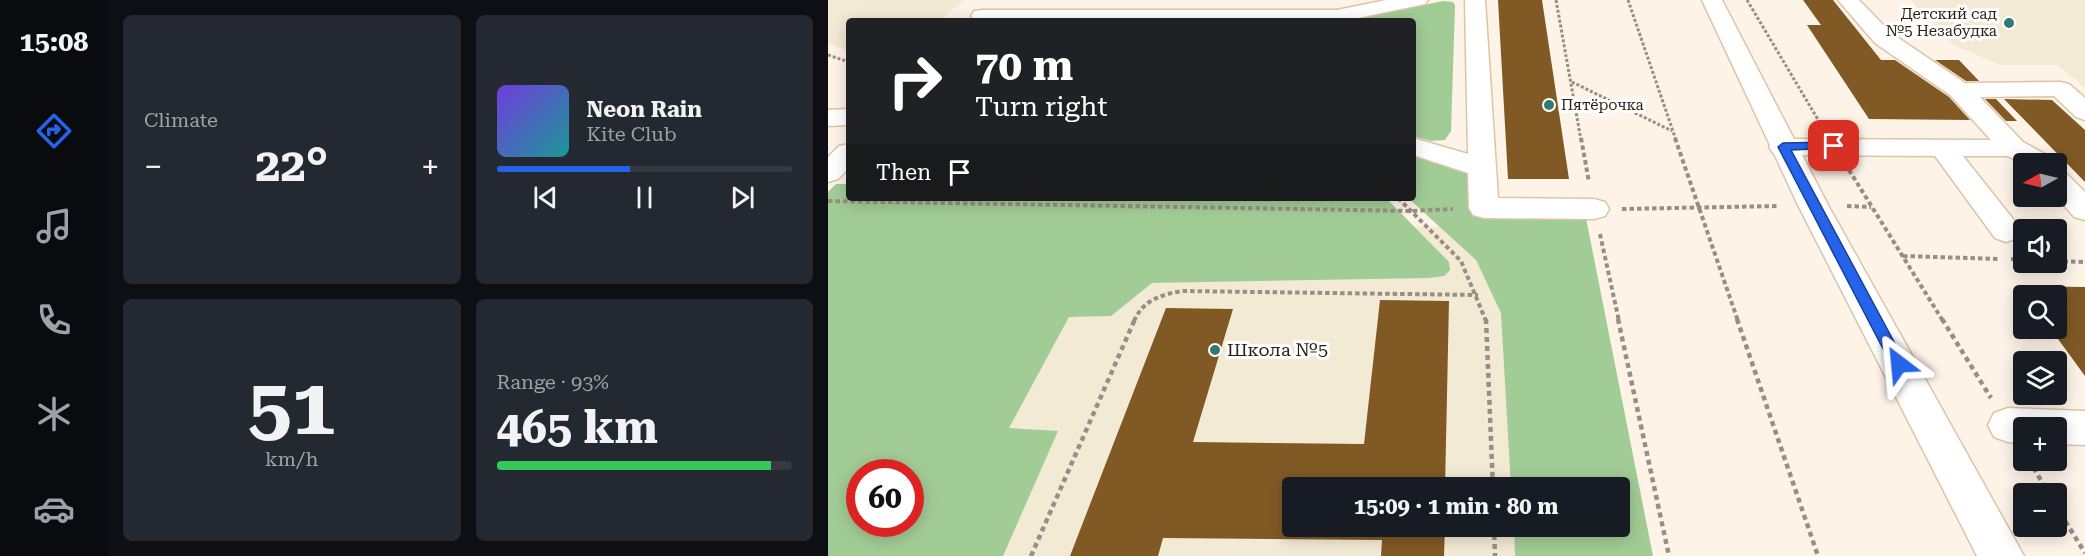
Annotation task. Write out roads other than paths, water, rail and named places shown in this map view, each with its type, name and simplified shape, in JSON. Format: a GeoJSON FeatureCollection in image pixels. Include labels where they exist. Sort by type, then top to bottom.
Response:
{"type":"FeatureCollection","features":[{"type":"Feature","properties":{"kind":"main road"},"geometry":{"type":"LineString","coordinates":[[980,18],[998,0]]}},
{"type":"Feature","properties":{"kind":"main road"},"geometry":{"type":"LineString","coordinates":[[1030,18],[1339,12],[1418,0]]}},
{"type":"Feature","properties":{"kind":"main road"},"geometry":{"type":"LineString","coordinates":[[1475,0],[1484,208],[1594,209]]}},
{"type":"Feature","properties":{"kind":"main road"},"geometry":{"type":"LineString","coordinates":[[1712,0],[1813,205],[2001,556]]}},
{"type":"Feature","properties":{"kind":"main road"},"geometry":{"type":"LineString","coordinates":[[1848,0],[1882,38],[1943,77],[1959,90],[2013,148],[2022,153]]}},
{"type":"Feature","properties":{"kind":"main road"},"geometry":{"type":"LineString","coordinates":[[1959,90],[2060,89],[2085,112]]}},
{"type":"Feature","properties":{"kind":"main road"},"geometry":{"type":"LineString","coordinates":[[828,118],[846,117]]}},
{"type":"Feature","properties":{"kind":"main road"},"geometry":{"type":"LineString","coordinates":[[1416,147],[1482,168]]}},
{"type":"Feature","properties":{"kind":"main road"},"geometry":{"type":"LineString","coordinates":[[1783,147],[2013,148]]}},
{"type":"Feature","properties":{"kind":"main road"},"geometry":{"type":"LineString","coordinates":[[1942,147],[2006,231]]}},
{"type":"Feature","properties":{"kind":"main road"},"geometry":{"type":"LineString","coordinates":[[828,173],[846,155]]}},
{"type":"Feature","properties":{"kind":"main road"},"geometry":{"type":"LineString","coordinates":[[2067,191],[2085,210]]}},
{"type":"Feature","properties":{"kind":"main road"},"geometry":{"type":"LineString","coordinates":[[2008,425],[2085,428]]}},
{"type":"Feature","properties":{"kind":"place","name":"Детский сад №5 Незабудка"},"geometry":{"type":"Point","coordinates":[2009,23]}},
{"type":"Feature","properties":{"kind":"place","name":"Пятёрочка"},"geometry":{"type":"Point","coordinates":[1549,105]}},
{"type":"Feature","properties":{"kind":"place","name":"Школа №5"},"geometry":{"type":"Point","coordinates":[1215,350]}}]}
